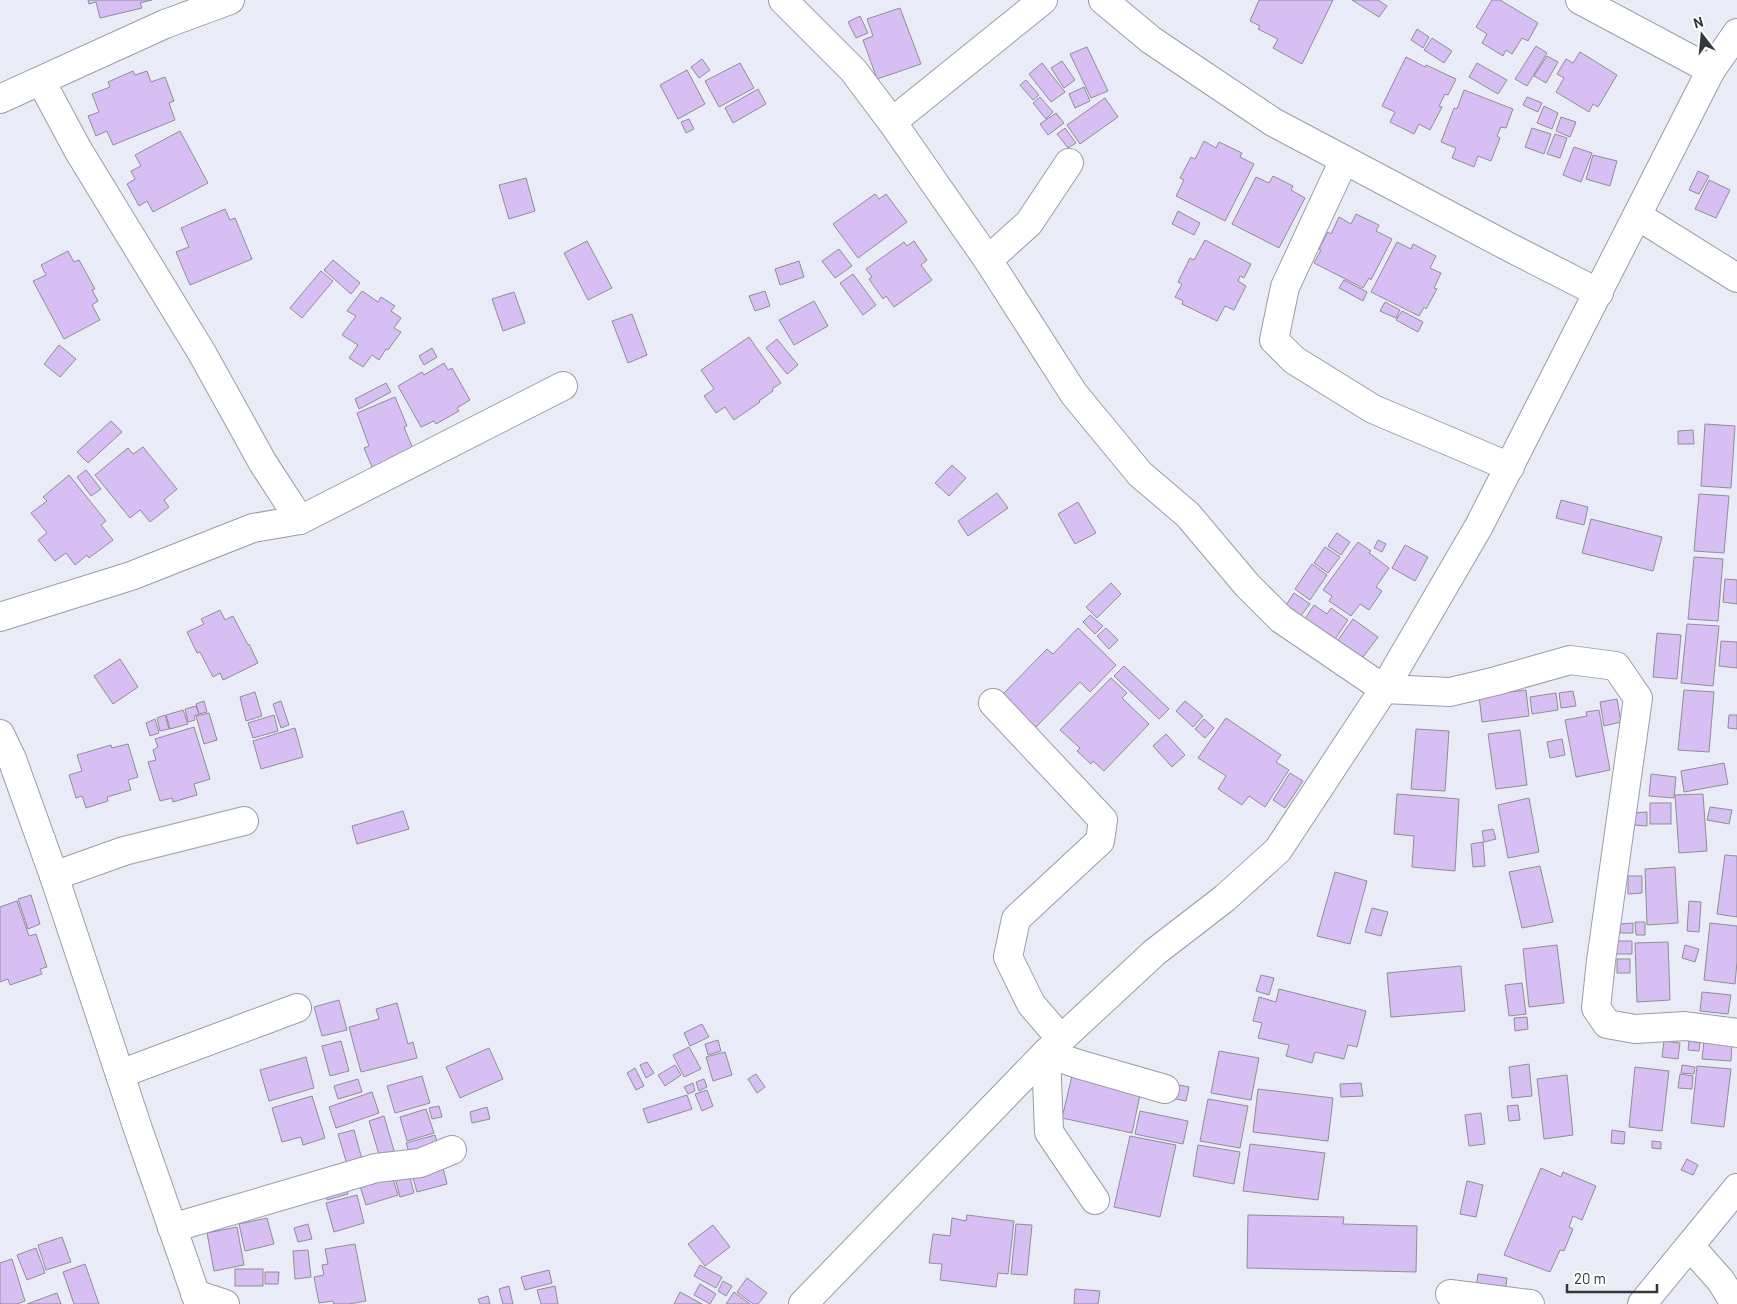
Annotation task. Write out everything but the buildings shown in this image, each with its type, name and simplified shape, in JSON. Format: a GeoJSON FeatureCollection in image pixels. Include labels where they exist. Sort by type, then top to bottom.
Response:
{"type":"FeatureCollection","features":[{"type":"Feature","properties":{"kind":"street"},"geometry":{"type":"LineString","coordinates":[[0,99],[165,24],[230,0]]}},
{"type":"Feature","properties":{"kind":"street"},"geometry":{"type":"LineString","coordinates":[[783,0],[853,70],[892,122],[988,260],[1074,394],[1140,474],[1188,515],[1247,584],[1281,619],[1384,690],[1450,692],[1570,660],[1616,666],[1638,698],[1596,1008],[1607,1024],[1635,1030],[1685,1026],[1737,1033]]}},
{"type":"Feature","properties":{"kind":"street"},"geometry":{"type":"LineString","coordinates":[[892,122],[1044,0]]}},
{"type":"Feature","properties":{"kind":"street"},"geometry":{"type":"LineString","coordinates":[[1103,0],[1151,40],[1273,122],[1599,293]]}},
{"type":"Feature","properties":{"kind":"street"},"geometry":{"type":"LineString","coordinates":[[1580,0],[1711,70]]}},
{"type":"Feature","properties":{"kind":"street"},"geometry":{"type":"LineString","coordinates":[[803,1304],[1053,1046],[1155,952],[1225,898],[1278,850],[1384,690],[1479,526],[1711,70],[1737,34]]}},
{"type":"Feature","properties":{"kind":"street"},"geometry":{"type":"LineString","coordinates":[[41,81],[78,150],[202,353],[263,463],[300,520]]}},
{"type":"Feature","properties":{"kind":"street"},"geometry":{"type":"LineString","coordinates":[[1344,160],[1285,287],[1274,340],[1294,360],[1373,409],[1510,467]]}},
{"type":"Feature","properties":{"kind":"street"},"geometry":{"type":"LineString","coordinates":[[988,260],[1029,223],[1069,163]]}},
{"type":"Feature","properties":{"kind":"street"},"geometry":{"type":"LineString","coordinates":[[1638,216],[1737,278]]}},
{"type":"Feature","properties":{"kind":"street"},"geometry":{"type":"LineString","coordinates":[[0,617],[131,576],[253,528],[300,520],[563,386]]}},
{"type":"Feature","properties":{"kind":"street"},"geometry":{"type":"LineString","coordinates":[[993,703],[1103,820],[1100,841],[1016,919],[1008,957],[1053,1046],[1078,1064],[1165,1088]]}},
{"type":"Feature","properties":{"kind":"street"},"geometry":{"type":"LineString","coordinates":[[0,734],[6,760],[54,876],[197,1299],[226,1304]]}},
{"type":"Feature","properties":{"kind":"street"},"geometry":{"type":"LineString","coordinates":[[54,876],[124,851],[244,820]]}},
{"type":"Feature","properties":{"kind":"street"},"geometry":{"type":"LineString","coordinates":[[120,1074],[297,1008]]}},
{"type":"Feature","properties":{"kind":"street"},"geometry":{"type":"LineString","coordinates":[[1053,1046],[1049,1132],[1095,1200]]}},
{"type":"Feature","properties":{"kind":"street"},"geometry":{"type":"LineString","coordinates":[[172,1228],[376,1168],[420,1163],[452,1150]]}},
{"type":"Feature","properties":{"kind":"street"},"geometry":{"type":"LineString","coordinates":[[1642,1304],[1737,1188]]}},
{"type":"Feature","properties":{"kind":"street"},"geometry":{"type":"LineString","coordinates":[[1690,1246],[1721,1281],[1735,1304]]}},
{"type":"Feature","properties":{"kind":"street"},"geometry":{"type":"LineString","coordinates":[[1450,1294],[1530,1304]]}}]}
